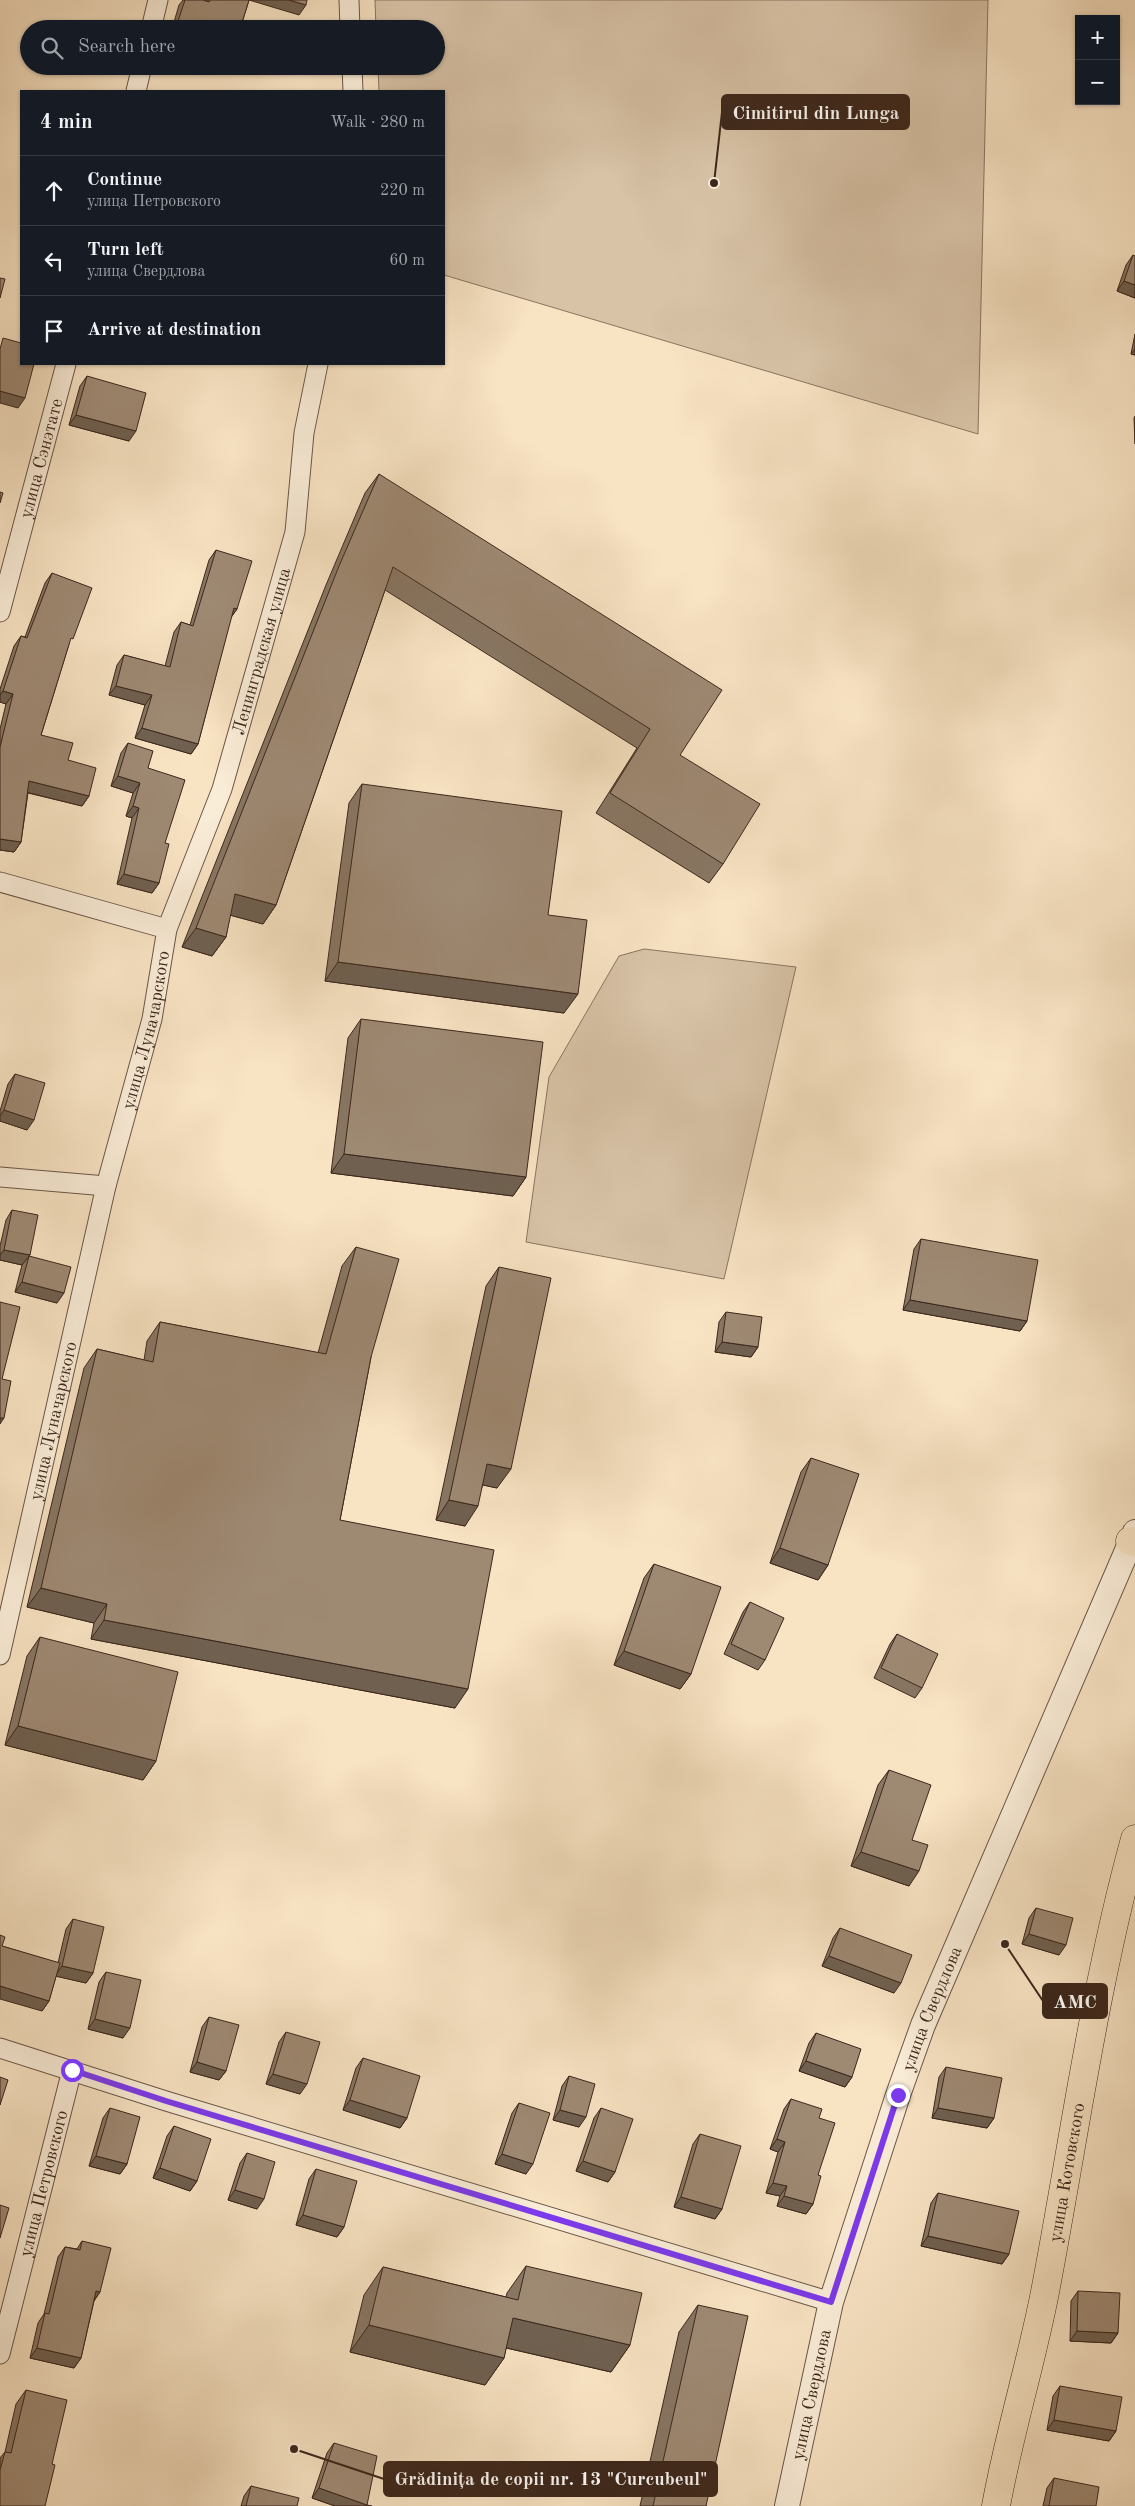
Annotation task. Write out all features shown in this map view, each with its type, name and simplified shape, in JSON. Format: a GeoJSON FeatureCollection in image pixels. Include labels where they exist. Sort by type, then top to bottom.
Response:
{"type":"FeatureCollection","features":[{"type":"Feature","properties":{"kind":"highway","name":"улица Котовского"},"geometry":{"type":"LineString","coordinates":[[996,2506],[1044,2294],[1091,2030],[1117,1903],[1135,1839]]}},
{"type":"Feature","properties":{"kind":"street"},"geometry":{"type":"LineString","coordinates":[[153,20],[158,0]]}},
{"type":"Feature","properties":{"kind":"street"},"geometry":{"type":"LineString","coordinates":[[349,0],[350,20]]}},
{"type":"Feature","properties":{"kind":"street"},"geometry":{"type":"LineString","coordinates":[[136,90],[140,75]]}},
{"type":"Feature","properties":{"kind":"street"},"geometry":{"type":"LineString","coordinates":[[352,75],[353,90]]}},
{"type":"Feature","properties":{"kind":"street","name":"улица Сэнэтате"},"geometry":{"type":"LineString","coordinates":[[0,612],[66,365]]}},
{"type":"Feature","properties":{"kind":"street","name":"Ленинградская улица"},"geometry":{"type":"LineString","coordinates":[[167,930],[222,789],[295,532],[304,432],[318,365]]}},
{"type":"Feature","properties":{"kind":"street"},"geometry":{"type":"LineString","coordinates":[[0,882],[167,930]]}},
{"type":"Feature","properties":{"kind":"street","name":"улица Луначарского"},"geometry":{"type":"LineString","coordinates":[[0,1655],[106,1186],[152,1019],[167,930]]}},
{"type":"Feature","properties":{"kind":"street"},"geometry":{"type":"LineString","coordinates":[[0,1177],[106,1186]]}},
{"type":"Feature","properties":{"kind":"street","name":"улица Свердлова"},"geometry":{"type":"LineString","coordinates":[[787,2506],[831,2302],[898,2095],[923,2025],[1133,1538]]}},
{"type":"Feature","properties":{"kind":"street"},"geometry":{"type":"LineString","coordinates":[[0,2048],[166,2101],[831,2302]]}},
{"type":"Feature","properties":{"kind":"street","name":"улица Петровского"},"geometry":{"type":"LineString","coordinates":[[0,2354],[72,2070]]}},
{"type":"Feature","properties":{"kind":"shaded area"},"geometry":{"type":"Polygon","coordinates":[[[375,0],[988,0],[978,434],[445,275],[445,90],[379,90],[378,75],[445,75],[445,20],[376,20],[375,0]]]}},
{"type":"Feature","properties":{"kind":"shaded area"},"geometry":{"type":"Polygon","coordinates":[[[644,949],[796,967],[724,1279],[526,1242],[549,1077],[619,956],[644,949]]]}},
{"type":"Feature","properties":{"kind":"building"},"geometry":{"type":"Polygon","coordinates":[[[185,0],[209,2],[210,0],[249,0],[243,20],[178,20],[185,0]]]}},
{"type":"Feature","properties":{"kind":"building"},"geometry":{"type":"Polygon","coordinates":[[[289,0],[307,0],[306,5],[289,0]]]}},
{"type":"Feature","properties":{"kind":"building"},"geometry":{"type":"Polygon","coordinates":[[[1133,255],[1135,256],[1135,285],[1124,281],[1133,255]]]}},
{"type":"Feature","properties":{"kind":"building"},"geometry":{"type":"Polygon","coordinates":[[[0,278],[5,279],[0,298],[0,278]]]}},
{"type":"Feature","properties":{"kind":"building"},"geometry":{"type":"Polygon","coordinates":[[[3,338],[20,343],[20,365],[34,365],[25,398],[0,391],[0,349],[3,338]]]}},
{"type":"Feature","properties":{"kind":"building"},"geometry":{"type":"Polygon","coordinates":[[[87,376],[146,393],[136,431],[76,415],[87,376]]]}},
{"type":"Feature","properties":{"kind":"building"},"geometry":{"type":"Polygon","coordinates":[[[379,474],[722,690],[680,755],[760,804],[723,864],[610,793],[650,729],[393,567],[276,905],[235,894],[226,937],[196,928],[339,566],[379,474]]]}},
{"type":"Feature","properties":{"kind":"building"},"geometry":{"type":"Polygon","coordinates":[[[0,492],[3,493],[0,503],[0,492]]]}},
{"type":"Feature","properties":{"kind":"building"},"geometry":{"type":"Polygon","coordinates":[[[216,550],[252,561],[237,609],[234,608],[198,744],[142,728],[152,695],[116,686],[124,655],[170,667],[181,622],[193,626],[216,550]]]}},
{"type":"Feature","properties":{"kind":"building"},"geometry":{"type":"Polygon","coordinates":[[[52,573],[92,588],[73,639],[71,638],[41,735],[73,743],[68,760],[96,768],[89,796],[29,781],[21,842],[0,839],[0,747],[13,694],[3,691],[21,636],[27,638],[52,573]]]}},
{"type":"Feature","properties":{"kind":"building"},"geometry":{"type":"Polygon","coordinates":[[[128,743],[153,751],[148,768],[185,780],[165,843],[169,844],[159,883],[124,874],[139,808],[133,806],[140,783],[118,776],[128,743]]]}},
{"type":"Feature","properties":{"kind":"building"},"geometry":{"type":"Polygon","coordinates":[[[362,784],[562,811],[548,915],[587,920],[578,994],[338,962],[362,784]]]}},
{"type":"Feature","properties":{"kind":"building"},"geometry":{"type":"Polygon","coordinates":[[[361,1019],[543,1042],[526,1177],[344,1154],[361,1019]]]}},
{"type":"Feature","properties":{"kind":"building"},"geometry":{"type":"Polygon","coordinates":[[[15,1074],[45,1083],[34,1120],[4,1110],[15,1074]]]}},
{"type":"Feature","properties":{"kind":"building"},"geometry":{"type":"Polygon","coordinates":[[[12,1210],[38,1215],[30,1255],[4,1250],[12,1210]]]}},
{"type":"Feature","properties":{"kind":"building"},"geometry":{"type":"Polygon","coordinates":[[[921,1239],[1038,1260],[1027,1321],[910,1300],[921,1239]]]}},
{"type":"Feature","properties":{"kind":"building"},"geometry":{"type":"Polygon","coordinates":[[[356,1247],[399,1259],[371,1357],[340,1520],[494,1550],[468,1689],[104,1620],[107,1604],[41,1588],[97,1349],[153,1362],[160,1322],[326,1354],[356,1247]]]}},
{"type":"Feature","properties":{"kind":"building"},"geometry":{"type":"Polygon","coordinates":[[[29,1256],[71,1267],[64,1293],[22,1282],[29,1256]]]}},
{"type":"Feature","properties":{"kind":"building"},"geometry":{"type":"Polygon","coordinates":[[[499,1267],[551,1278],[511,1469],[487,1464],[478,1506],[449,1500],[499,1267]]]}},
{"type":"Feature","properties":{"kind":"building"},"geometry":{"type":"Polygon","coordinates":[[[0,1302],[20,1307],[2,1379],[11,1381],[4,1418],[0,1418],[0,1302]]]}},
{"type":"Feature","properties":{"kind":"building"},"geometry":{"type":"Polygon","coordinates":[[[726,1312],[762,1317],[758,1347],[722,1342],[726,1312]]]}},
{"type":"Feature","properties":{"kind":"building"},"geometry":{"type":"Polygon","coordinates":[[[811,1458],[859,1474],[828,1565],[780,1548],[811,1458]]]}},
{"type":"Feature","properties":{"kind":"building"},"geometry":{"type":"Polygon","coordinates":[[[654,1564],[721,1587],[691,1674],[624,1651],[654,1564]]]}},
{"type":"Feature","properties":{"kind":"building"},"geometry":{"type":"Polygon","coordinates":[[[750,1602],[784,1618],[765,1660],[731,1644],[750,1602]]]}},
{"type":"Feature","properties":{"kind":"building"},"geometry":{"type":"Polygon","coordinates":[[[897,1634],[938,1654],[922,1688],[881,1668],[897,1634]]]}},
{"type":"Feature","properties":{"kind":"building"},"geometry":{"type":"Polygon","coordinates":[[[40,1637],[178,1672],[156,1761],[18,1726],[40,1637]]]}},
{"type":"Feature","properties":{"kind":"building"},"geometry":{"type":"Polygon","coordinates":[[[889,1770],[931,1785],[912,1840],[928,1845],[919,1871],[861,1852],[889,1770]]]}},
{"type":"Feature","properties":{"kind":"building"},"geometry":{"type":"Polygon","coordinates":[[[1036,1908],[1073,1918],[1066,1945],[1029,1934],[1036,1908]]]}},
{"type":"Feature","properties":{"kind":"building"},"geometry":{"type":"Polygon","coordinates":[[[73,1919],[104,1927],[93,1973],[62,1966],[73,1919]]]}},
{"type":"Feature","properties":{"kind":"building"},"geometry":{"type":"Polygon","coordinates":[[[840,1928],[912,1955],[901,1983],[829,1956],[840,1928]]]}},
{"type":"Feature","properties":{"kind":"building"},"geometry":{"type":"Polygon","coordinates":[[[0,1935],[5,1937],[2,1946],[60,1963],[49,2001],[0,1986],[0,1935]]]}},
{"type":"Feature","properties":{"kind":"building"},"geometry":{"type":"Polygon","coordinates":[[[106,1972],[141,1980],[130,2028],[95,2019],[106,1972]]]}},
{"type":"Feature","properties":{"kind":"building"},"geometry":{"type":"Polygon","coordinates":[[[209,2017],[239,2025],[226,2071],[197,2062],[209,2017]]]}},
{"type":"Feature","properties":{"kind":"building"},"geometry":{"type":"Polygon","coordinates":[[[286,2032],[320,2042],[307,2084],[273,2074],[286,2032]]]}},
{"type":"Feature","properties":{"kind":"building"},"geometry":{"type":"Polygon","coordinates":[[[816,2033],[861,2049],[852,2077],[806,2061],[816,2033]]]}},
{"type":"Feature","properties":{"kind":"building"},"geometry":{"type":"Polygon","coordinates":[[[363,2058],[420,2076],[407,2118],[350,2100],[363,2058]]]}},
{"type":"Feature","properties":{"kind":"building"},"geometry":{"type":"Polygon","coordinates":[[[946,2067],[1002,2078],[994,2118],[938,2108],[946,2067]]]}},
{"type":"Feature","properties":{"kind":"building"},"geometry":{"type":"Polygon","coordinates":[[[569,2076],[595,2084],[586,2117],[560,2110],[569,2076]]]}},
{"type":"Feature","properties":{"kind":"building"},"geometry":{"type":"Polygon","coordinates":[[[0,2077],[8,2080],[0,2105],[0,2077]]]}},
{"type":"Feature","properties":{"kind":"building"},"geometry":{"type":"Polygon","coordinates":[[[791,2099],[822,2109],[819,2118],[835,2123],[818,2175],[821,2176],[813,2204],[784,2196],[787,2186],[773,2183],[785,2142],[777,2139],[791,2099]]]}},
{"type":"Feature","properties":{"kind":"building"},"geometry":{"type":"Polygon","coordinates":[[[519,2103],[550,2113],[533,2164],[502,2154],[519,2103]]]}},
{"type":"Feature","properties":{"kind":"building"},"geometry":{"type":"Polygon","coordinates":[[[110,2108],[140,2117],[127,2164],[96,2156],[110,2108]]]}},
{"type":"Feature","properties":{"kind":"building"},"geometry":{"type":"Polygon","coordinates":[[[601,2108],[633,2119],[615,2172],[583,2161],[601,2108]]]}},
{"type":"Feature","properties":{"kind":"building"},"geometry":{"type":"Polygon","coordinates":[[[174,2126],[211,2139],[197,2181],[160,2168],[174,2126]]]}},
{"type":"Feature","properties":{"kind":"building"},"geometry":{"type":"Polygon","coordinates":[[[700,2134],[741,2146],[722,2209],[681,2197],[700,2134]]]}},
{"type":"Feature","properties":{"kind":"building"},"geometry":{"type":"Polygon","coordinates":[[[247,2153],[275,2162],[264,2199],[235,2190],[247,2153]]]}},
{"type":"Feature","properties":{"kind":"building"},"geometry":{"type":"Polygon","coordinates":[[[316,2169],[357,2181],[344,2227],[303,2215],[316,2169]]]}},
{"type":"Feature","properties":{"kind":"building"},"geometry":{"type":"Polygon","coordinates":[[[938,2193],[1019,2211],[1009,2254],[928,2236],[938,2193]]]}},
{"type":"Feature","properties":{"kind":"building"},"geometry":{"type":"Polygon","coordinates":[[[0,2205],[9,2208],[0,2238],[0,2205]]]}},
{"type":"Feature","properties":{"kind":"building"},"geometry":{"type":"Polygon","coordinates":[[[82,2241],[111,2248],[100,2292],[96,2291],[81,2358],[37,2348],[45,2313],[49,2314],[65,2247],[80,2250],[82,2241]]]}},
{"type":"Feature","properties":{"kind":"building"},"geometry":{"type":"Polygon","coordinates":[[[526,2266],[642,2293],[630,2345],[513,2318],[504,2358],[369,2325],[383,2267],[518,2300],[526,2266]]]}},
{"type":"Feature","properties":{"kind":"building"},"geometry":{"type":"Polygon","coordinates":[[[1078,2291],[1120,2293],[1118,2333],[1077,2331],[1078,2291]]]}},
{"type":"Feature","properties":{"kind":"building"},"geometry":{"type":"Polygon","coordinates":[[[698,2305],[748,2316],[706,2506],[653,2506],[698,2305]]]}},
{"type":"Feature","properties":{"kind":"building"},"geometry":{"type":"Polygon","coordinates":[[[1060,2386],[1122,2397],[1116,2431],[1054,2420],[1060,2386]]]}},
{"type":"Feature","properties":{"kind":"building"},"geometry":{"type":"Polygon","coordinates":[[[26,2390],[67,2400],[52,2464],[55,2465],[45,2506],[0,2506],[0,2470],[5,2452],[11,2453],[26,2390]]]}},
{"type":"Feature","properties":{"kind":"building"},"geometry":{"type":"Polygon","coordinates":[[[334,2443],[377,2456],[367,2505],[319,2488],[334,2443]]]}},
{"type":"Feature","properties":{"kind":"building"},"geometry":{"type":"Polygon","coordinates":[[[1054,2478],[1099,2487],[1096,2506],[1049,2506],[1054,2478]]]}},
{"type":"Feature","properties":{"kind":"building"},"geometry":{"type":"Polygon","coordinates":[[[251,2486],[299,2498],[297,2506],[246,2506],[251,2486]]]}},
{"type":"Feature","properties":{"kind":"place","name":"Cimitirul din Lunga"},"geometry":{"type":"Point","coordinates":[714,183]}},
{"type":"Feature","properties":{"kind":"place","name":"AMC"},"geometry":{"type":"Point","coordinates":[1005,1944]}},
{"type":"Feature","properties":{"kind":"place","name":"Grădinița de copii nr. 13 \"Curcubeul\""},"geometry":{"type":"Point","coordinates":[294,2449]}},
{"type":"Feature","properties":{"kind":"route"},"geometry":{"type":"LineString","coordinates":[[72,2070],[166,2101],[831,2302],[898,2095]]}}]}
